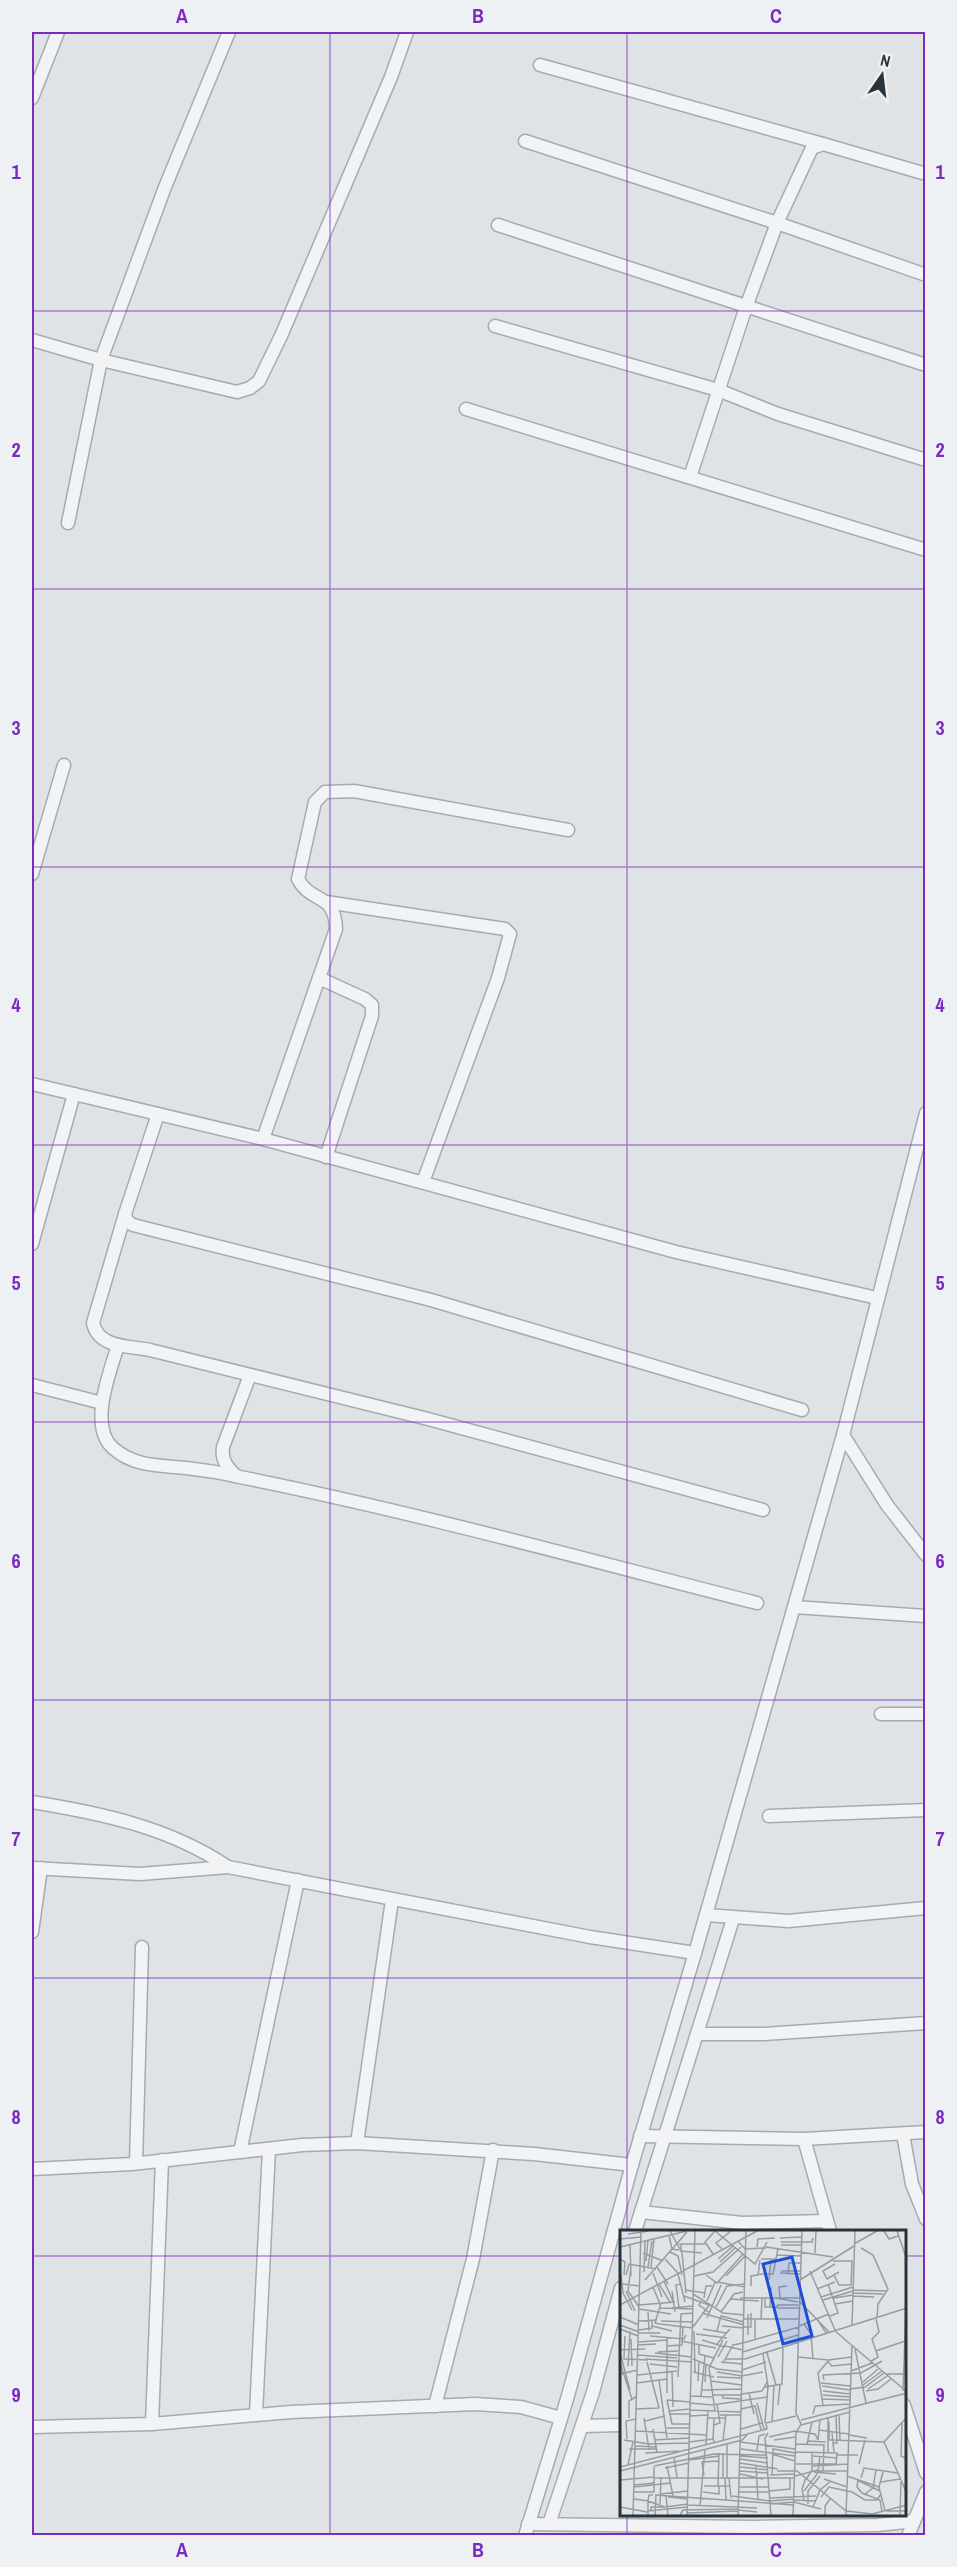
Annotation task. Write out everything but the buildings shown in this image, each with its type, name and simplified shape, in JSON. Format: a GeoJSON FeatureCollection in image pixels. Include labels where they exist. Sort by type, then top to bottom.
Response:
{"type":"FeatureCollection","features":[{"type":"Feature","properties":{"kind":"street"},"geometry":{"type":"LineString","coordinates":[[32,98],[58,32]]}},
{"type":"Feature","properties":{"kind":"street"},"geometry":{"type":"LineString","coordinates":[[68,523],[101,360],[165,187],[229,32]]}},
{"type":"Feature","properties":{"kind":"street"},"geometry":{"type":"LineString","coordinates":[[32,340],[101,360],[237,392],[259,381],[281,336],[407,32]]}},
{"type":"Feature","properties":{"kind":"street"},"geometry":{"type":"LineString","coordinates":[[540,64],[926,174]]}},
{"type":"Feature","properties":{"kind":"street"},"geometry":{"type":"LineString","coordinates":[[525,141],[926,275]]}},
{"type":"Feature","properties":{"kind":"street"},"geometry":{"type":"LineString","coordinates":[[690,477],[746,307],[777,224],[804,161],[812,148],[824,144]]}},
{"type":"Feature","properties":{"kind":"street"},"geometry":{"type":"LineString","coordinates":[[498,225],[926,365]]}},
{"type":"Feature","properties":{"kind":"street"},"geometry":{"type":"LineString","coordinates":[[495,326],[718,390],[778,414],[926,460]]}},
{"type":"Feature","properties":{"kind":"street"},"geometry":{"type":"LineString","coordinates":[[466,409],[926,550]]}},
{"type":"Feature","properties":{"kind":"street"},"geometry":{"type":"LineString","coordinates":[[32,874],[64,765]]}},
{"type":"Feature","properties":{"kind":"street"},"geometry":{"type":"LineString","coordinates":[[263,1139],[336,930],[336,915],[326,902],[303,888],[298,879],[315,802],[325,792],[354,791],[568,830]]}},
{"type":"Feature","properties":{"kind":"street"},"geometry":{"type":"LineString","coordinates":[[326,902],[505,929],[510,934],[501,969],[423,1182]]}},
{"type":"Feature","properties":{"kind":"street"},"geometry":{"type":"LineString","coordinates":[[320,978],[365,999],[372,1005],[372,1016],[327,1157]]}},
{"type":"Feature","properties":{"kind":"street"},"geometry":{"type":"LineString","coordinates":[[32,1084],[263,1139],[676,1252],[877,1298]]}},
{"type":"Feature","properties":{"kind":"street"},"geometry":{"type":"LineString","coordinates":[[32,1244],[74,1094]]}},
{"type":"Feature","properties":{"kind":"street"},"geometry":{"type":"LineString","coordinates":[[527,2530],[843,1435],[926,1113]]}},
{"type":"Feature","properties":{"kind":"street"},"geometry":{"type":"LineString","coordinates":[[158,1114],[125,1214],[93,1323],[95,1333],[102,1339],[118,1345],[150,1350],[428,1419],[763,1510]]}},
{"type":"Feature","properties":{"kind":"street"},"geometry":{"type":"LineString","coordinates":[[125,1214],[127,1221],[145,1230],[431,1300],[802,1410]]}},
{"type":"Feature","properties":{"kind":"street"},"geometry":{"type":"LineString","coordinates":[[118,1345],[101,1413],[105,1438],[125,1457],[153,1467],[183,1467],[236,1476],[393,1511],[757,1603]]}},
{"type":"Feature","properties":{"kind":"street"},"geometry":{"type":"LineString","coordinates":[[236,1476],[226,1466],[222,1456],[223,1447],[250,1375]]}},
{"type":"Feature","properties":{"kind":"street"},"geometry":{"type":"LineString","coordinates":[[32,1385],[102,1403]]}},
{"type":"Feature","properties":{"kind":"street"},"geometry":{"type":"LineString","coordinates":[[843,1435],[887,1505],[926,1555]]}},
{"type":"Feature","properties":{"kind":"street"},"geometry":{"type":"LineString","coordinates":[[794,1607],[926,1616]]}},
{"type":"Feature","properties":{"kind":"street"},"geometry":{"type":"LineString","coordinates":[[882,1714],[926,1714]]}},
{"type":"Feature","properties":{"kind":"street"},"geometry":{"type":"LineString","coordinates":[[32,1802],[94,1813],[147,1827],[187,1842],[228,1867]]}},
{"type":"Feature","properties":{"kind":"street"},"geometry":{"type":"LineString","coordinates":[[769,1816],[926,1810]]}},
{"type":"Feature","properties":{"kind":"street"},"geometry":{"type":"LineString","coordinates":[[32,1932],[36,1868],[140,1874],[228,1867],[590,1937],[695,1953]]}},
{"type":"Feature","properties":{"kind":"street"},"geometry":{"type":"LineString","coordinates":[[240,2152],[298,1880]]}},
{"type":"Feature","properties":{"kind":"street"},"geometry":{"type":"LineString","coordinates":[[357,2143],[392,1900]]}},
{"type":"Feature","properties":{"kind":"street"},"geometry":{"type":"LineString","coordinates":[[706,1915],[733,1919],[788,1921],[926,1908]]}},
{"type":"Feature","properties":{"kind":"street"},"geometry":{"type":"LineString","coordinates":[[635,2230],[733,1919]]}},
{"type":"Feature","properties":{"kind":"street"},"geometry":{"type":"LineString","coordinates":[[136,2163],[142,1947]]}},
{"type":"Feature","properties":{"kind":"street"},"geometry":{"type":"LineString","coordinates":[[697,2034],[764,2034],[926,2023]]}},
{"type":"Feature","properties":{"kind":"street"},"geometry":{"type":"LineString","coordinates":[[640,2136],[804,2139],[926,2132]]}},
{"type":"Feature","properties":{"kind":"street"},"geometry":{"type":"LineString","coordinates":[[903,2134],[912,2184],[926,2219]]}},
{"type":"Feature","properties":{"kind":"street"},"geometry":{"type":"LineString","coordinates":[[641,2212],[742,2223],[828,2226],[804,2139]]}},
{"type":"Feature","properties":{"kind":"street"},"geometry":{"type":"LineString","coordinates":[[32,2169],[136,2163],[302,2145],[357,2143],[493,2150],[632,2165]]}},
{"type":"Feature","properties":{"kind":"street"},"geometry":{"type":"LineString","coordinates":[[256,2414],[270,2149]]}},
{"type":"Feature","properties":{"kind":"street"},"geometry":{"type":"LineString","coordinates":[[435,2406],[473,2259],[493,2150]]}},
{"type":"Feature","properties":{"kind":"street"},"geometry":{"type":"LineString","coordinates":[[152,2424],[162,2160]]}},
{"type":"Feature","properties":{"kind":"street"},"geometry":{"type":"LineString","coordinates":[[549,2524],[582,2426],[620,2292]]}},
{"type":"Feature","properties":{"kind":"street"},"geometry":{"type":"LineString","coordinates":[[32,2427],[152,2424],[256,2414],[435,2406],[505,2405],[539,2410],[561,2418]]}},
{"type":"Feature","properties":{"kind":"street"},"geometry":{"type":"LineString","coordinates":[[906,2411],[926,2473]]}},
{"type":"Feature","properties":{"kind":"street"},"geometry":{"type":"LineString","coordinates":[[582,2426],[620,2425]]}},
{"type":"Feature","properties":{"kind":"street"},"geometry":{"type":"LineString","coordinates":[[908,2535],[926,2492]]}},
{"type":"Feature","properties":{"kind":"street"},"geometry":{"type":"LineString","coordinates":[[527,2530],[549,2524],[754,2527],[878,2525],[914,2522]]}}]}
